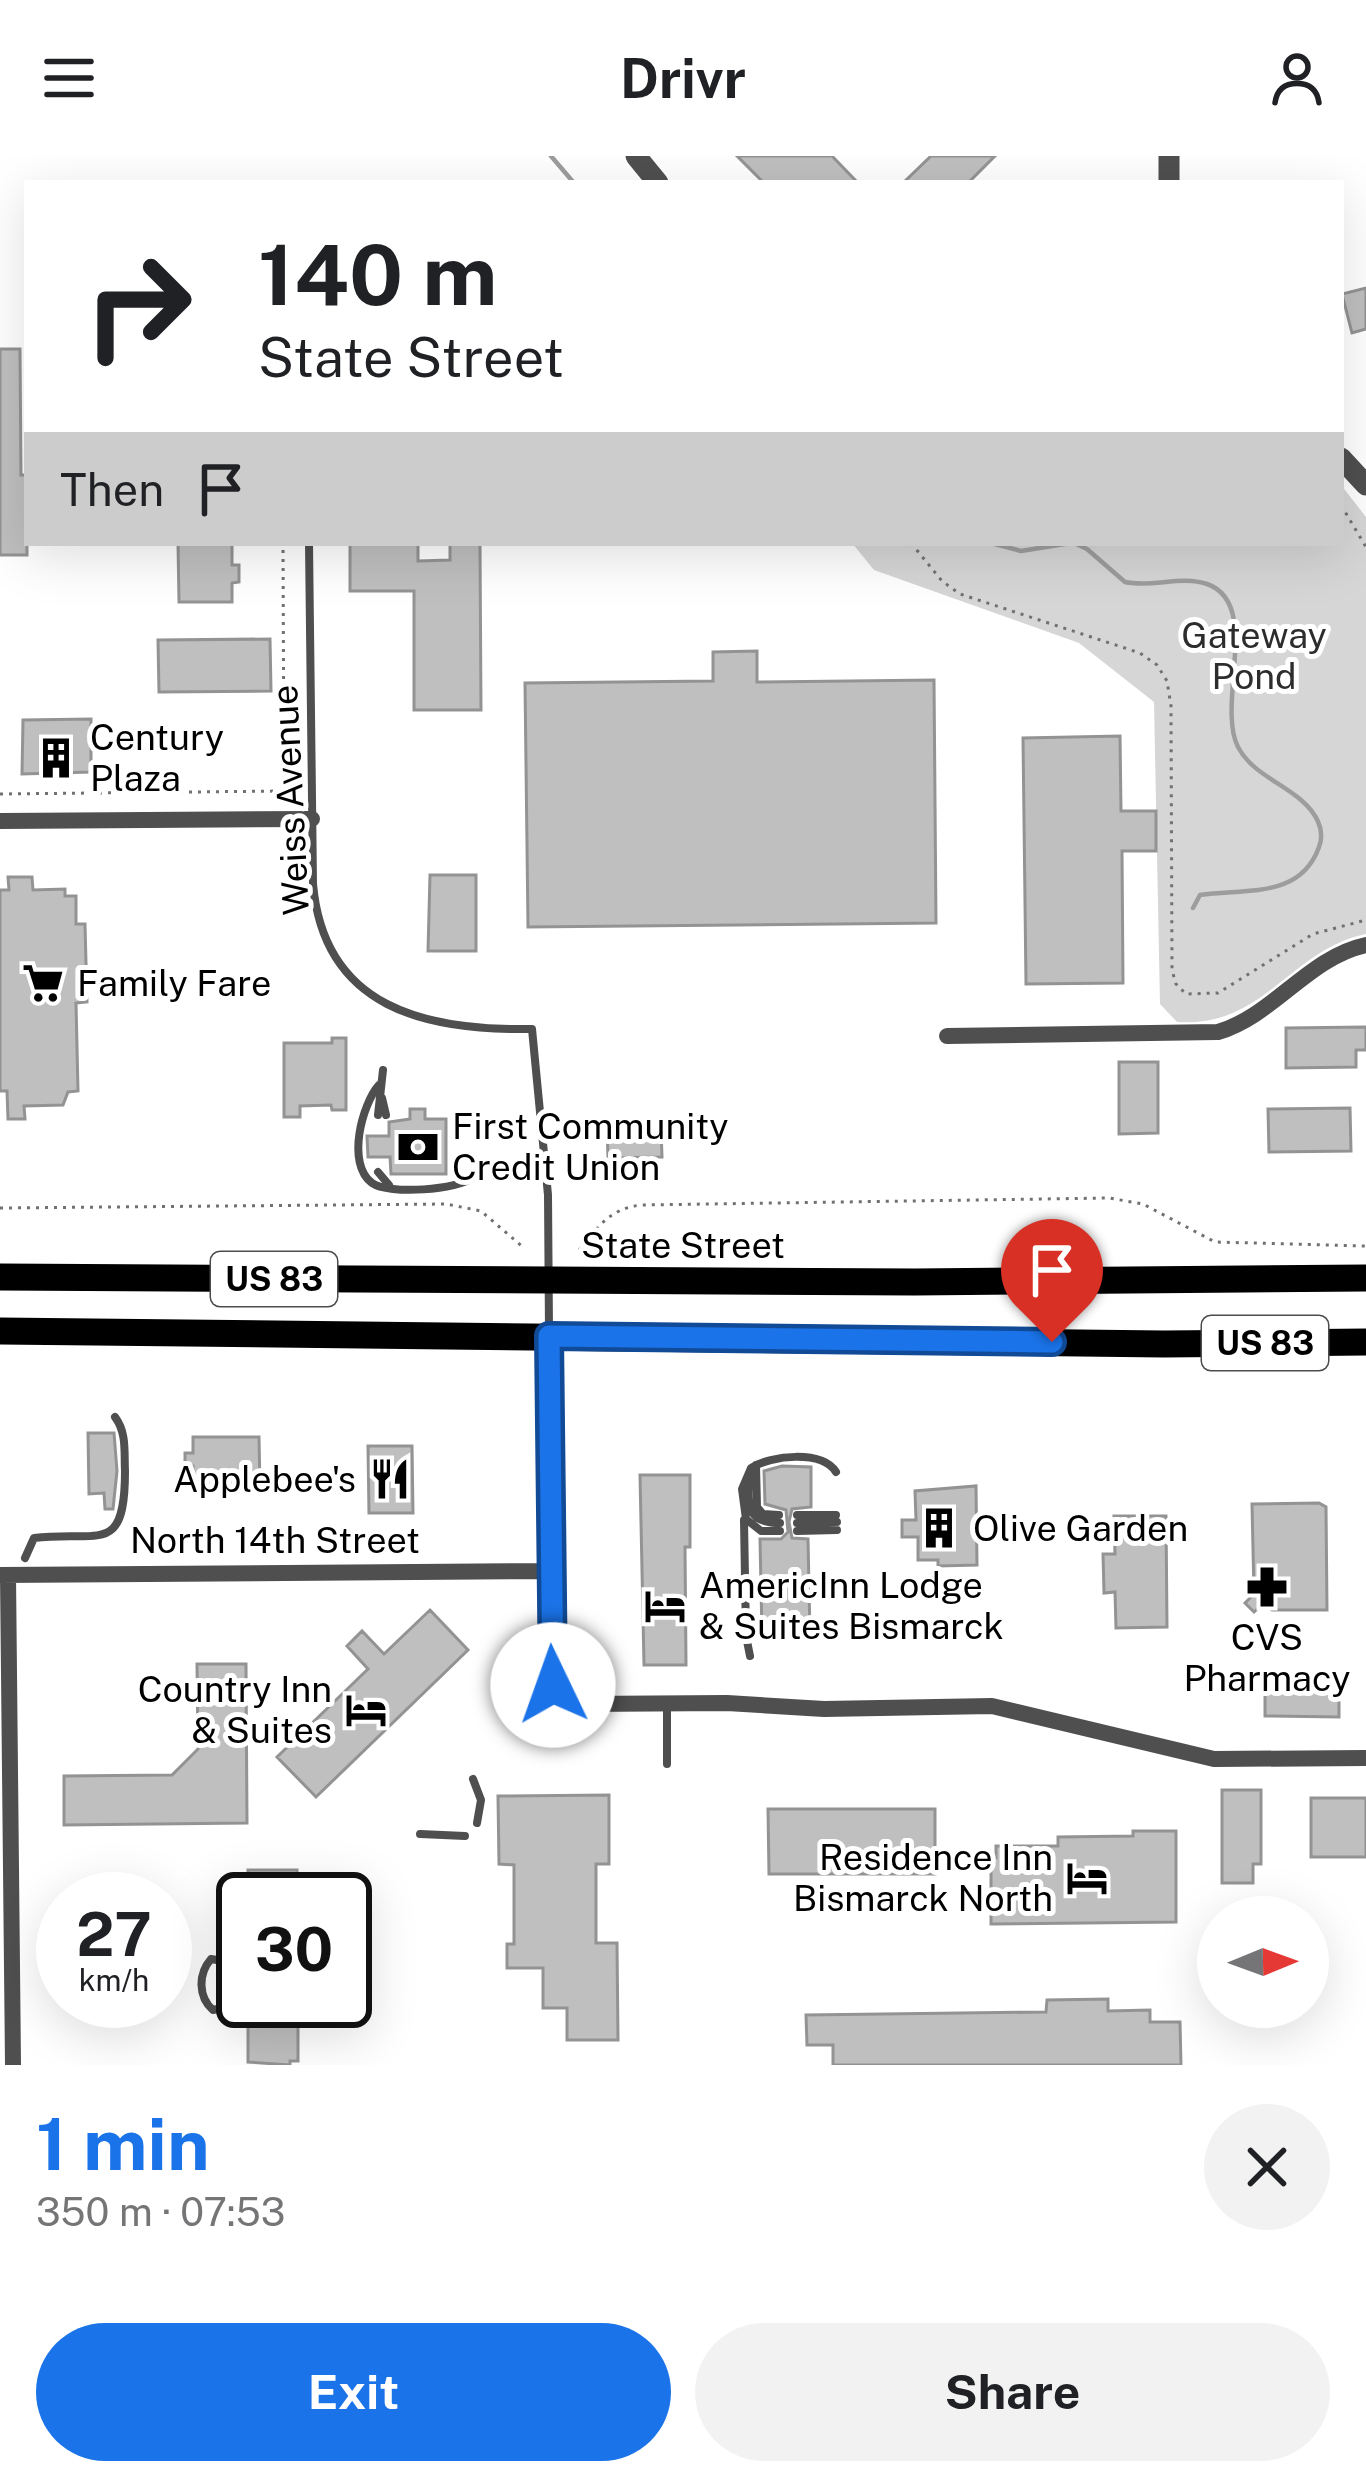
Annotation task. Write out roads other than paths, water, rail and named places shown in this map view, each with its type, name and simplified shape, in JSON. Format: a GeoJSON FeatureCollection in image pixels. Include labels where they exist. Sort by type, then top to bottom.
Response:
{"type":"FeatureCollection","features":[{"type":"Feature","properties":{"kind":"highway","name":"State Street"},"geometry":{"type":"LineString","coordinates":[[0,1277],[1366,1278]]}},
{"type":"Feature","properties":{"kind":"highway","name":"US 83"},"geometry":{"type":"LineString","coordinates":[[0,1331],[1366,1342]]}},
{"type":"Feature","properties":{"kind":"street"},"geometry":{"type":"LineString","coordinates":[[636,156],[656,180]]}},
{"type":"Feature","properties":{"kind":"street"},"geometry":{"type":"LineString","coordinates":[[1344,461],[1366,485]]}},
{"type":"Feature","properties":{"kind":"street"},"geometry":{"type":"LineString","coordinates":[[0,821],[312,819]]}},
{"type":"Feature","properties":{"kind":"street"},"geometry":{"type":"LineString","coordinates":[[947,1036],[1218,1032],[1255,1015],[1339,954],[1366,945]]}},
{"type":"Feature","properties":{"kind":"street"},"geometry":{"type":"LineString","coordinates":[[549,1336],[551,1677],[561,1698],[581,1704],[813,1709],[992,1706],[1214,1759],[1366,1758]]}},
{"type":"Feature","properties":{"kind":"street","name":"North 14th Street"},"geometry":{"type":"LineString","coordinates":[[4,1575],[550,1571]]}},
{"type":"Feature","properties":{"kind":"street"},"geometry":{"type":"LineString","coordinates":[[4,1575],[6,1926],[13,2065]]}},
{"type":"Feature","properties":{"kind":"lane","name":"Weiss Avenue"},"geometry":{"type":"LineString","coordinates":[[310,546],[312,819],[318,916],[335,956],[353,979],[388,1006],[419,1019],[482,1030],[532,1029],[548,1196],[549,1336]]}},
{"type":"Feature","properties":{"kind":"lane"},"geometry":{"type":"LineString","coordinates":[[383,1070],[364,1107],[360,1128],[360,1161],[367,1178],[381,1187],[462,1185],[474,1177],[480,1162]]}},
{"type":"Feature","properties":{"kind":"lane"},"geometry":{"type":"LineString","coordinates":[[379,1084],[382,1115]]}},
{"type":"Feature","properties":{"kind":"lane"},"geometry":{"type":"LineString","coordinates":[[382,1174],[403,1188]]}},
{"type":"Feature","properties":{"kind":"lane"},"geometry":{"type":"LineString","coordinates":[[25,1558],[34,1538],[102,1535],[118,1526],[125,1508],[124,1438],[115,1417]]}},
{"type":"Feature","properties":{"kind":"lane"},"geometry":{"type":"LineString","coordinates":[[751,1656],[746,1636],[743,1480],[754,1466],[769,1460],[820,1459],[836,1472]]}},
{"type":"Feature","properties":{"kind":"lane"},"geometry":{"type":"LineString","coordinates":[[744,1512],[754,1528],[780,1523],[757,1507],[754,1466]]}},
{"type":"Feature","properties":{"kind":"lane"},"geometry":{"type":"LineString","coordinates":[[837,1522],[797,1523],[837,1522]]}},
{"type":"Feature","properties":{"kind":"lane"},"geometry":{"type":"LineString","coordinates":[[667,1703],[667,1764]]}},
{"type":"Feature","properties":{"kind":"lane"},"geometry":{"type":"LineString","coordinates":[[473,1779],[481,1800],[477,1823]]}},
{"type":"Feature","properties":{"kind":"lane"},"geometry":{"type":"LineString","coordinates":[[420,1834],[465,1836]]}},
{"type":"Feature","properties":{"kind":"lane"},"geometry":{"type":"LineString","coordinates":[[216,1960],[211,1959],[202,1982],[204,2001],[216,2009]]}},
{"type":"Feature","properties":{"kind":"waterway"},"geometry":{"type":"LineString","coordinates":[[551,156],[571,180]]}},
{"type":"Feature","properties":{"kind":"waterway"},"geometry":{"type":"LineString","coordinates":[[1002,546],[1021,551],[1052,546]]}},
{"type":"Feature","properties":{"kind":"waterway"},"geometry":{"type":"LineString","coordinates":[[1080,546],[1125,582],[1197,582],[1223,595],[1232,611],[1235,633],[1232,706],[1238,747],[1258,770],[1306,805],[1320,827],[1319,847],[1299,876],[1269,888],[1200,895],[1193,908]]}},
{"type":"Feature","properties":{"kind":"place","name":"Century Plaza"},"geometry":{"type":"Point","coordinates":[56,758]}},
{"type":"Feature","properties":{"kind":"place","name":"Family Fare"},"geometry":{"type":"Point","coordinates":[43,983]}},
{"type":"Feature","properties":{"kind":"place","name":"First Community Credit Union"},"geometry":{"type":"Point","coordinates":[418,1147]}},
{"type":"Feature","properties":{"kind":"place","name":"Applebee's"},"geometry":{"type":"Point","coordinates":[390,1479]}},
{"type":"Feature","properties":{"kind":"place","name":"Olive Garden"},"geometry":{"type":"Point","coordinates":[939,1528]}},
{"type":"Feature","properties":{"kind":"place","name":"CVS Pharmacy"},"geometry":{"type":"Point","coordinates":[1267,1587]}},
{"type":"Feature","properties":{"kind":"place","name":"AmericInn Lodge & Suites Bismarck"},"geometry":{"type":"Point","coordinates":[665,1606]}},
{"type":"Feature","properties":{"kind":"place","name":"Country Inn & Suites"},"geometry":{"type":"Point","coordinates":[366,1710]}},
{"type":"Feature","properties":{"kind":"place","name":"Residence Inn Bismarck North"},"geometry":{"type":"Point","coordinates":[1087,1878]}},
{"type":"Feature","properties":{"kind":"park label","name":"Gateway Pond"},"geometry":{"type":"Point","coordinates":[1254,656]}}]}
